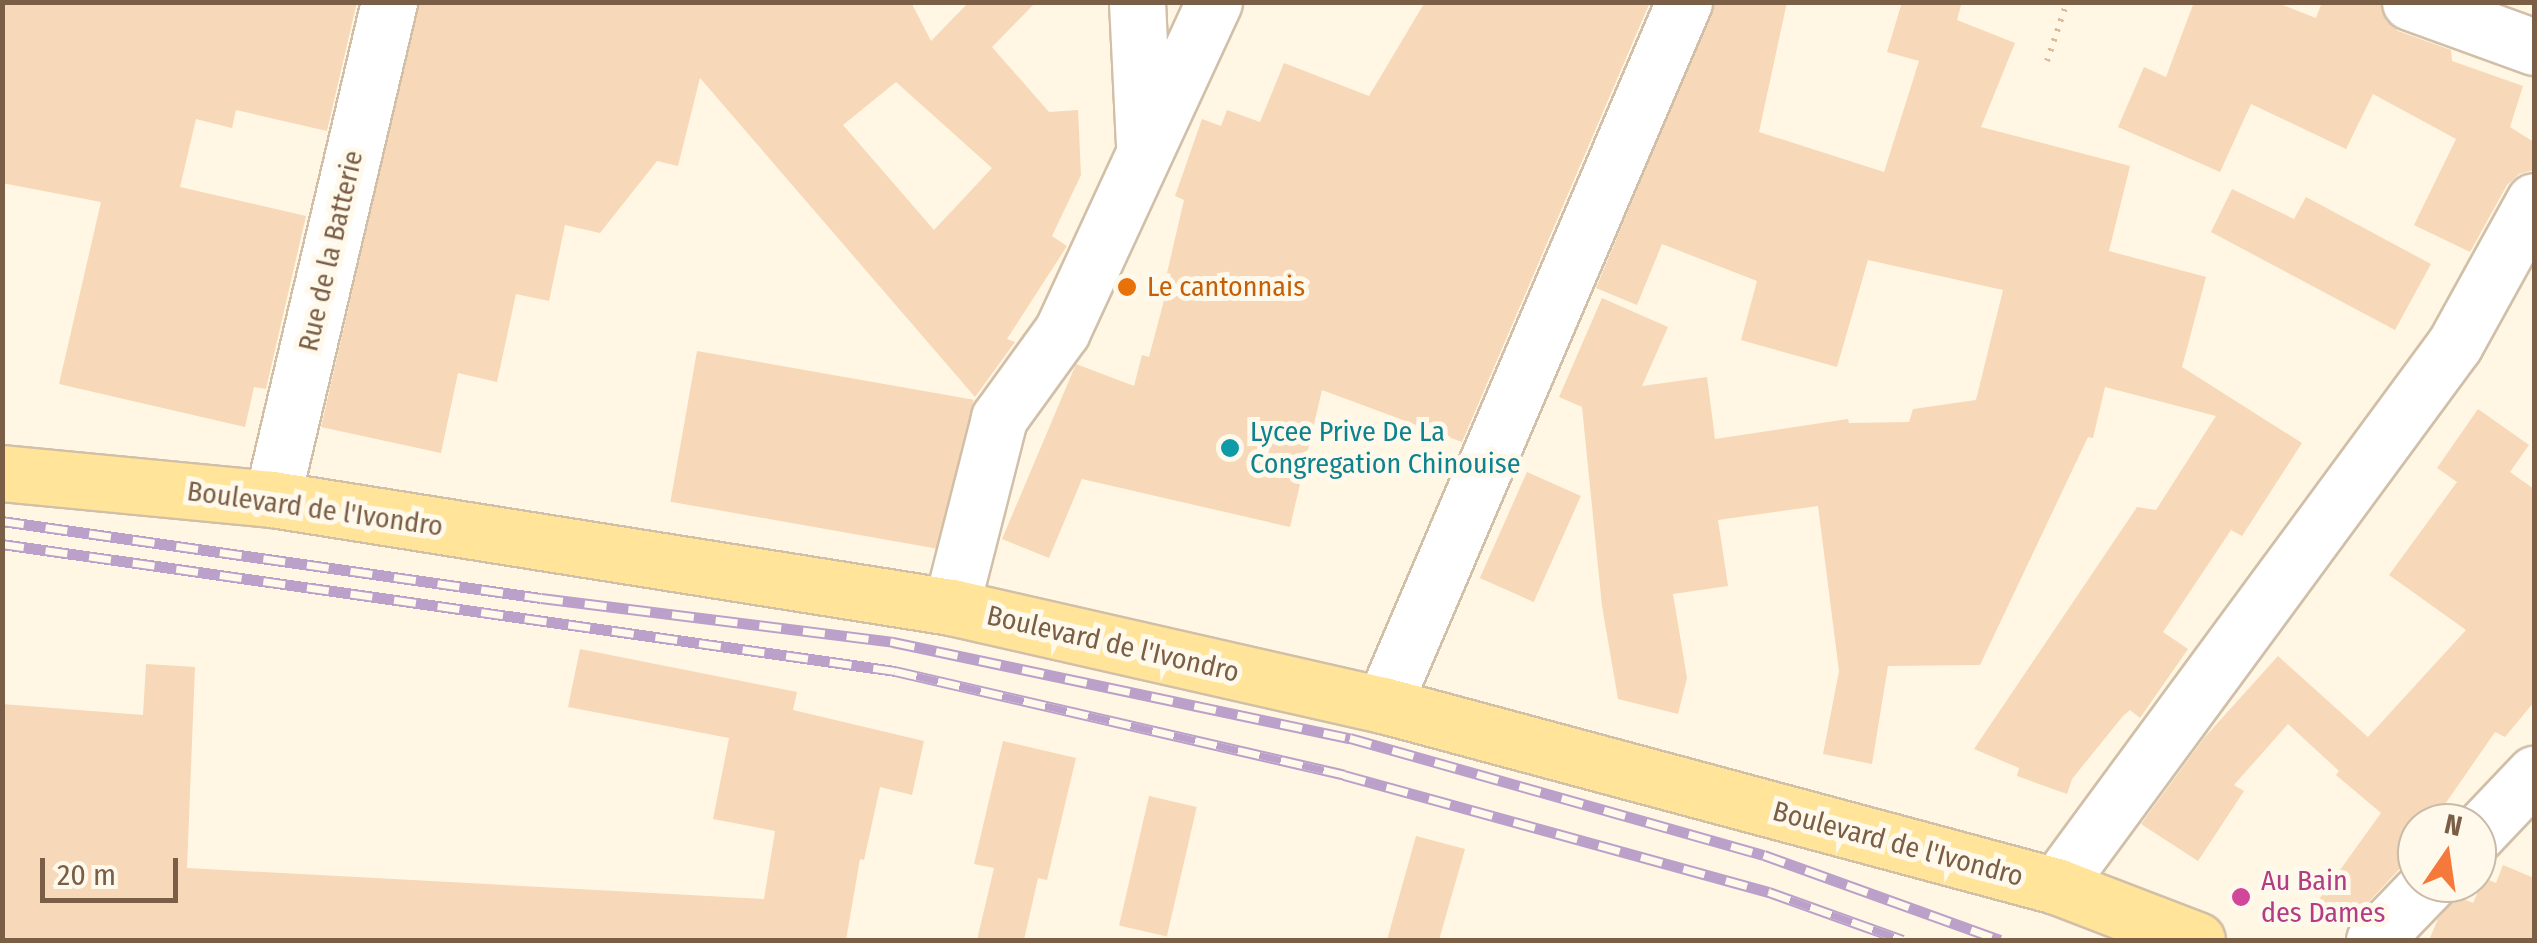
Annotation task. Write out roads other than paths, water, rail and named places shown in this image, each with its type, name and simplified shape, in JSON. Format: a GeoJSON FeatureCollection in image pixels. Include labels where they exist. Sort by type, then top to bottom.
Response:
{"type":"FeatureCollection","features":[{"type":"Feature","properties":{"kind":"main road","name":"Boulevard de l'Ivondro"},"geometry":{"type":"LineString","coordinates":[[2,473],[272,499],[951,608],[1382,706],[2056,886],[2197,940]]}},
{"type":"Feature","properties":{"kind":"street","name":"Rue de la Batterie"},"geometry":{"type":"LineString","coordinates":[[272,499],[389,2]]}},
{"type":"Feature","properties":{"kind":"street"},"geometry":{"type":"LineString","coordinates":[[1138,2],[1144,157]]}},
{"type":"Feature","properties":{"kind":"street"},"geometry":{"type":"LineString","coordinates":[[951,608],[999,418],[1062,331],[1214,2]]}},
{"type":"Feature","properties":{"kind":"street"},"geometry":{"type":"LineString","coordinates":[[1382,706],[1684,2]]}},
{"type":"Feature","properties":{"kind":"street"},"geometry":{"type":"LineString","coordinates":[[2410,2],[2534,47]]}},
{"type":"Feature","properties":{"kind":"street"},"geometry":{"type":"LineString","coordinates":[[2056,886],[2455,344],[2534,201]]}},
{"type":"Feature","properties":{"kind":"street"},"geometry":{"type":"LineString","coordinates":[[2497,813],[2534,774]]}},
{"type":"Feature","properties":{"kind":"street"},"geometry":{"type":"LineString","coordinates":[[2374,940],[2410,903]]}},
{"type":"Feature","properties":{"kind":"railway"},"geometry":{"type":"LineString","coordinates":[[2,521],[541,598],[893,642],[1350,738],[1764,855],[2000,940]]}},
{"type":"Feature","properties":{"kind":"railway"},"geometry":{"type":"LineString","coordinates":[[2,544],[895,671],[1344,775],[1769,892],[1903,940]]}},
{"type":"Feature","properties":{"kind":"place","name":"Le cantonnais"},"geometry":{"type":"Point","coordinates":[1127,287]}},
{"type":"Feature","properties":{"kind":"place","name":"Lycee Prive De La Congregation Chinouise"},"geometry":{"type":"Point","coordinates":[1230,448]}},
{"type":"Feature","properties":{"kind":"place","name":"Au Bain des Dames"},"geometry":{"type":"Point","coordinates":[2241,897]}}]}
